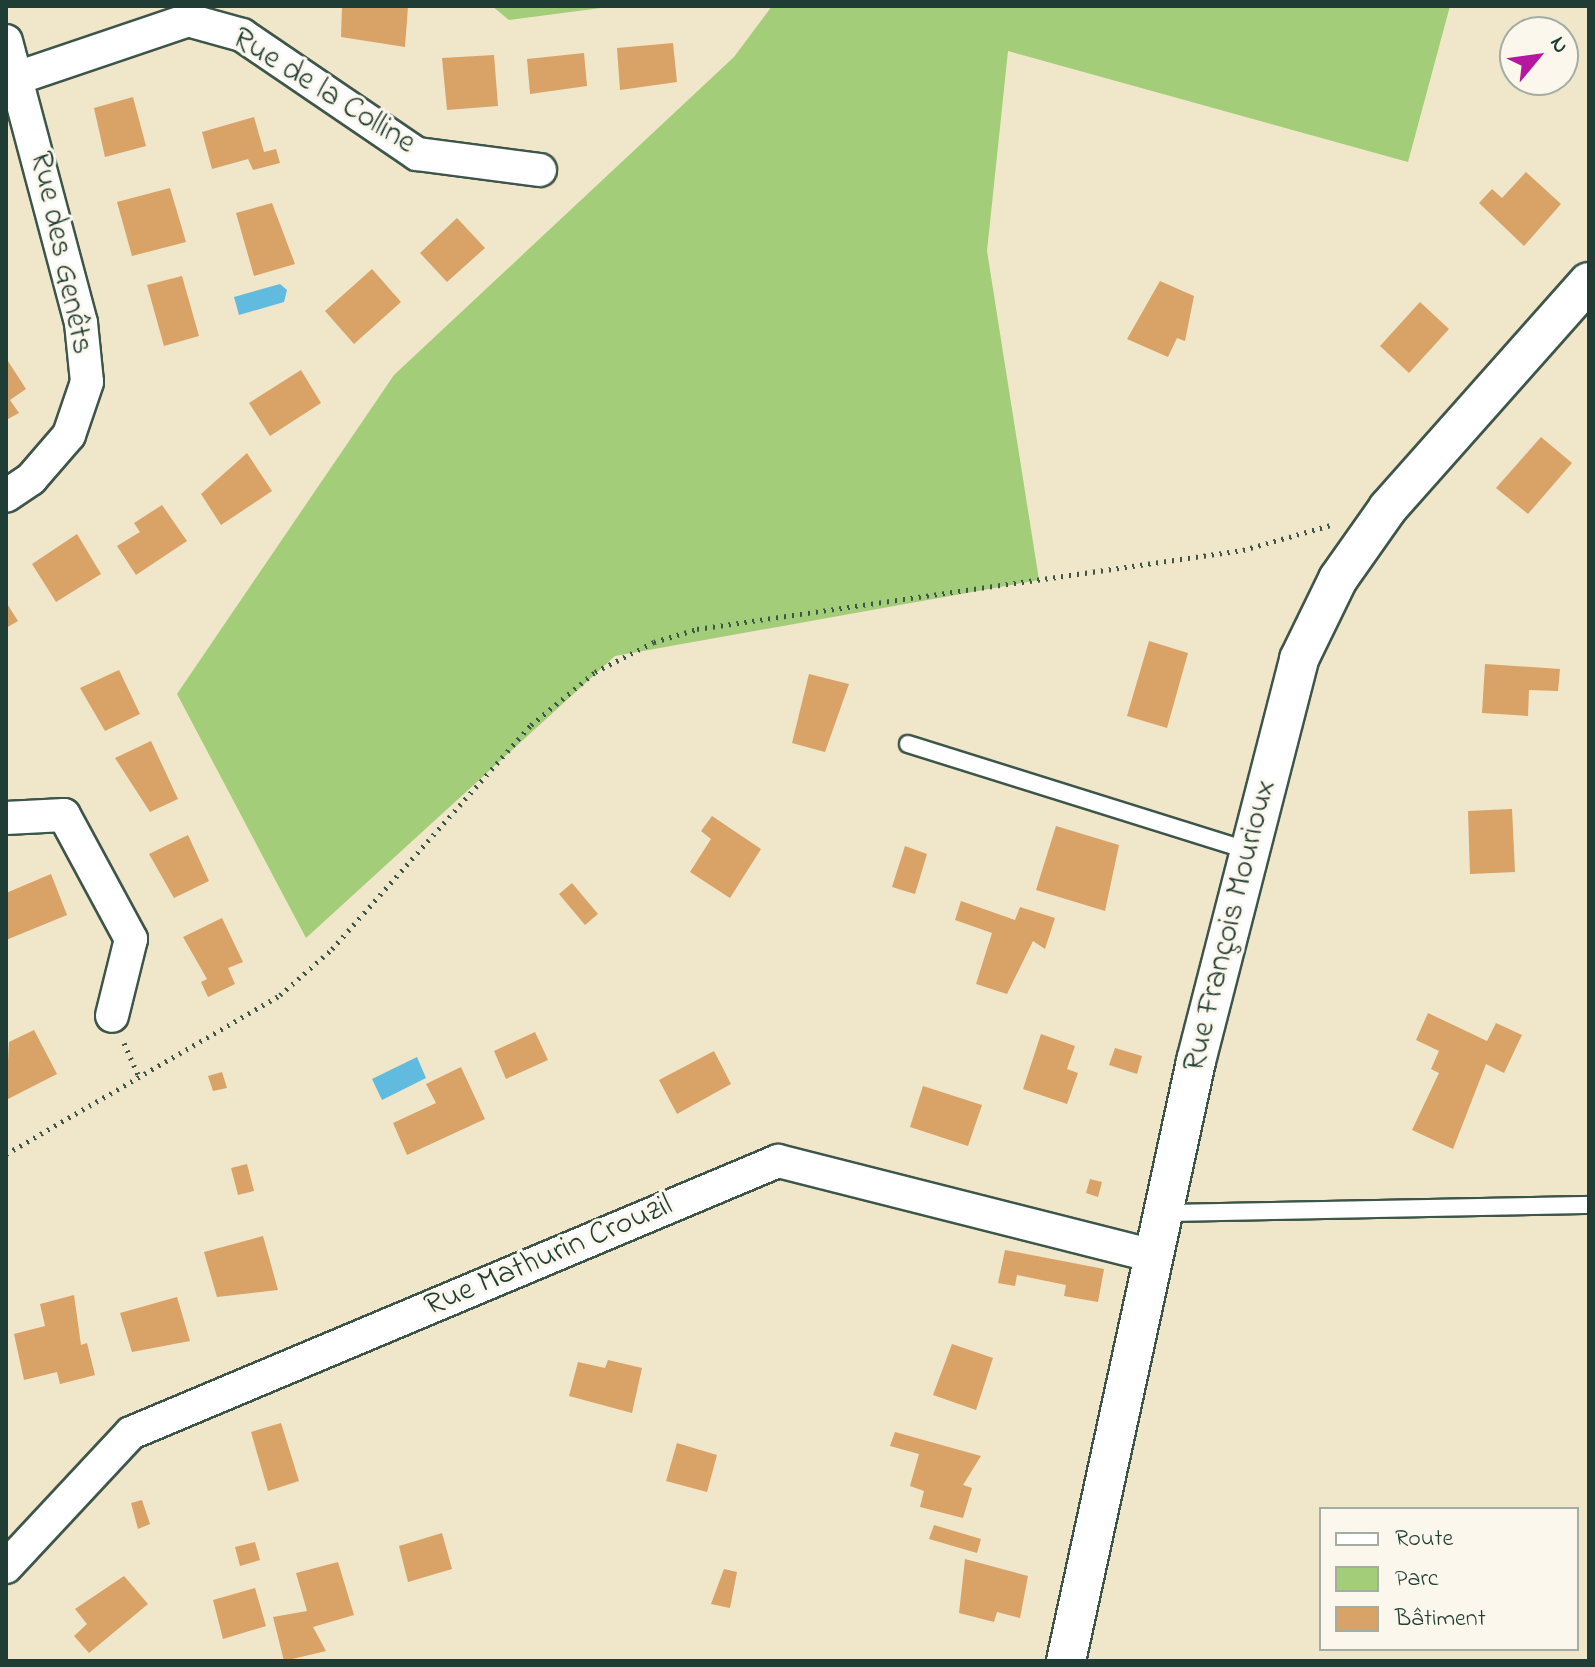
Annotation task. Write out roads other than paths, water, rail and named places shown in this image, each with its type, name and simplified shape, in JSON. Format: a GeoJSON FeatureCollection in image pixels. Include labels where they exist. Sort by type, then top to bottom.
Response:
{"type":"FeatureCollection","features":[{"type":"Feature","properties":{"kind":"street","name":"Rue de la Colline"},"geometry":{"type":"LineString","coordinates":[[20,77],[188,20],[242,35],[417,154],[540,170]]}},
{"type":"Feature","properties":{"kind":"street","name":"Rue des Genêts"},"geometry":{"type":"LineString","coordinates":[[6,41],[20,77],[81,323],[87,382],[69,435],[6,496]]}},
{"type":"Feature","properties":{"kind":"street","name":"Rue François Mourioux"},"geometry":{"type":"LineString","coordinates":[[1066,1661],[1153,1256],[1299,659],[1338,579],[1388,508],[1589,282]]}},
{"type":"Feature","properties":{"kind":"street"},"geometry":{"type":"LineString","coordinates":[[6,818],[64,815],[131,939],[112,1016]]}},
{"type":"Feature","properties":{"kind":"street","name":"Rue Mathurin Crouzil"},"geometry":{"type":"LineString","coordinates":[[6,1567],[131,1433],[778,1161],[1153,1256]]}},
{"type":"Feature","properties":{"kind":"lane"},"geometry":{"type":"LineString","coordinates":[[908,744],[1250,851]]}},
{"type":"Feature","properties":{"kind":"lane"},"geometry":{"type":"LineString","coordinates":[[1164,1213],[1589,1205]]}},
{"type":"Feature","properties":{"kind":"water"},"geometry":{"type":"Polygon","coordinates":[[[280,284],[287,290],[284,302],[239,315],[234,297],[280,284]]]}},
{"type":"Feature","properties":{"kind":"water"},"geometry":{"type":"Polygon","coordinates":[[[417,1057],[426,1078],[382,1100],[372,1079],[417,1057]]]}}]}
